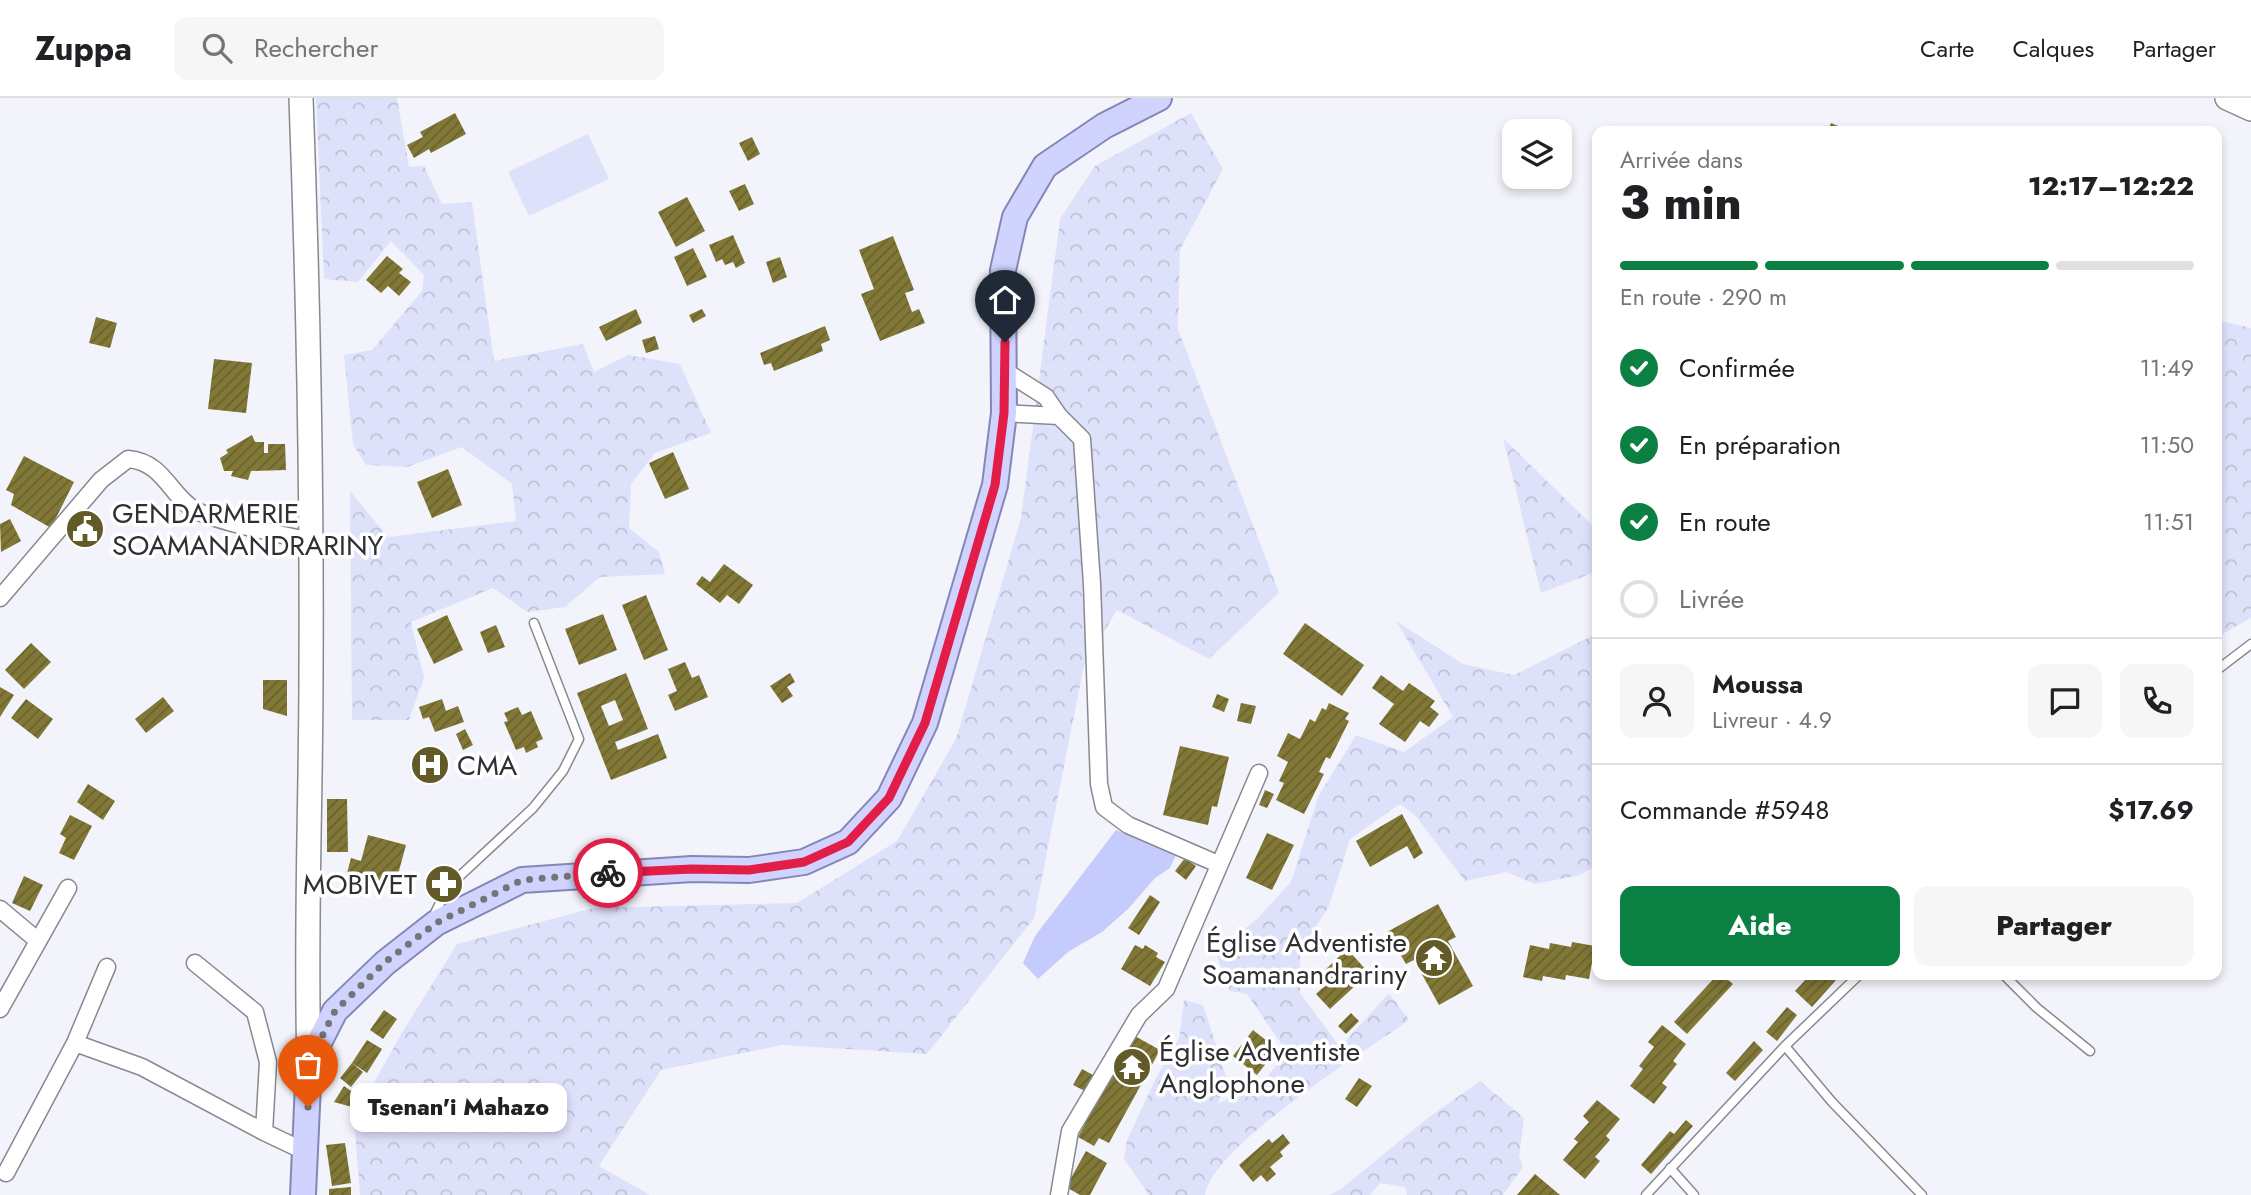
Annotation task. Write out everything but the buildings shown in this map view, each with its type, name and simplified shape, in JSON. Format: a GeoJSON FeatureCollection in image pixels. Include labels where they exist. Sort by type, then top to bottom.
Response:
{"type":"FeatureCollection","features":[{"type":"Feature","properties":{"kind":"main road"},"geometry":{"type":"LineString","coordinates":[[303,1195],[309,1062],[335,1011],[384,963],[425,932],[522,880],[692,869],[749,870],[804,862],[848,842],[889,798],[925,723],[995,485],[1004,413],[1003,270],[1015,217],[1045,166],[1104,126],[1158,98]]}},
{"type":"Feature","properties":{"kind":"street"},"geometry":{"type":"LineString","coordinates":[[301,98],[310,354],[311,737],[306,962],[309,1062]]}},
{"type":"Feature","properties":{"kind":"street"},"geometry":{"type":"LineString","coordinates":[[2228,98],[2251,108]]}},
{"type":"Feature","properties":{"kind":"street"},"geometry":{"type":"LineString","coordinates":[[1005,371],[1046,397],[1059,416],[1082,439],[1099,784],[1104,807],[1128,825],[1218,864]]}},
{"type":"Feature","properties":{"kind":"street"},"geometry":{"type":"LineString","coordinates":[[1004,413],[1059,416]]}},
{"type":"Feature","properties":{"kind":"street"},"geometry":{"type":"LineString","coordinates":[[0,598],[102,480],[128,458],[137,460],[168,480],[195,510],[310,541]]}},
{"type":"Feature","properties":{"kind":"street"},"geometry":{"type":"LineString","coordinates":[[1059,1195],[1070,1131],[1139,1015],[1166,989],[1259,773]]}},
{"type":"Feature","properties":{"kind":"street"},"geometry":{"type":"LineString","coordinates":[[0,1009],[68,888]]}},
{"type":"Feature","properties":{"kind":"street"},"geometry":{"type":"LineString","coordinates":[[0,909],[37,940]]}},
{"type":"Feature","properties":{"kind":"street"},"geometry":{"type":"LineString","coordinates":[[195,964],[255,1012],[268,1062],[264,1132]]}},
{"type":"Feature","properties":{"kind":"street"},"geometry":{"type":"LineString","coordinates":[[6,1173],[75,1044],[107,967]]}},
{"type":"Feature","properties":{"kind":"street"},"geometry":{"type":"LineString","coordinates":[[75,1044],[142,1067],[306,1152]]}},
{"type":"Feature","properties":{"kind":"lane"},"geometry":{"type":"LineString","coordinates":[[425,932],[448,887],[533,808],[563,771],[579,739],[534,623]]}},
{"type":"Feature","properties":{"kind":"lane"},"geometry":{"type":"LineString","coordinates":[[2222,666],[2251,645]]}},
{"type":"Feature","properties":{"kind":"lane"},"geometry":{"type":"LineString","coordinates":[[1646,1195],[1785,1046],[1854,980]]}},
{"type":"Feature","properties":{"kind":"lane"},"geometry":{"type":"LineString","coordinates":[[2009,980],[2037,1008],[2090,1051]]}},
{"type":"Feature","properties":{"kind":"lane"},"geometry":{"type":"LineString","coordinates":[[1785,1046],[1832,1102],[1923,1195]]}},
{"type":"Feature","properties":{"kind":"lane"},"geometry":{"type":"LineString","coordinates":[[1670,1168],[1694,1195]]}},
{"type":"Feature","properties":{"kind":"green space"},"geometry":{"type":"Polygon","coordinates":[[[316,98],[397,98],[409,167],[424,166],[442,204],[472,202],[494,361],[583,344],[594,372],[628,355],[680,364],[711,433],[655,453],[631,484],[629,528],[659,552],[665,574],[600,577],[565,607],[527,612],[493,588],[411,622],[424,678],[409,720],[352,720],[350,491],[388,537],[516,521],[512,484],[462,447],[407,467],[366,465],[353,444],[344,355],[372,350],[422,291],[424,275],[391,241],[358,282],[324,279],[316,98]]]}},
{"type":"Feature","properties":{"kind":"green space"},"geometry":{"type":"Polygon","coordinates":[[[1191,113],[1223,169],[1180,250],[1178,329],[1279,593],[1209,659],[1117,610],[1084,665],[1034,918],[927,1054],[782,1045],[661,1070],[599,1166],[650,1195],[360,1195],[354,1118],[403,1031],[457,944],[594,908],[797,903],[897,841],[956,739],[1021,518],[1060,219],[1095,166],[1191,113]]]}},
{"type":"Feature","properties":{"kind":"green space"},"geometry":{"type":"Polygon","coordinates":[[[588,134],[609,179],[529,216],[508,172],[588,134]]]}},
{"type":"Feature","properties":{"kind":"green space"},"geometry":{"type":"Polygon","coordinates":[[[2222,321],[2251,328],[2251,618],[2222,634],[2222,321]]]}},
{"type":"Feature","properties":{"kind":"green space"},"geometry":{"type":"Polygon","coordinates":[[[1503,438],[1592,525],[1592,573],[1541,593],[1503,438]]]}},
{"type":"Feature","properties":{"kind":"green space"},"geometry":{"type":"Polygon","coordinates":[[[1396,621],[1463,664],[1514,675],[1592,636],[1592,868],[1580,875],[1535,884],[1506,872],[1465,881],[1415,815],[1400,804],[1350,839],[1329,906],[1300,952],[1300,993],[1340,1047],[1389,993],[1409,1020],[1293,1101],[1261,1127],[1234,1151],[1214,1175],[1205,1195],[1149,1195],[1124,1159],[1127,1140],[1156,1078],[1179,1039],[1184,1000],[1203,1005],[1226,1076],[1218,1104],[1268,1076],[1287,1052],[1247,994],[1230,991],[1215,952],[1256,920],[1291,882],[1318,797],[1356,735],[1404,752],[1453,717],[1396,621]]]}},
{"type":"Feature","properties":{"kind":"green space"},"geometry":{"type":"Polygon","coordinates":[[[1480,1081],[1524,1118],[1519,1157],[1523,1167],[1503,1195],[1407,1195],[1405,1187],[1380,1183],[1370,1195],[1329,1195],[1341,1189],[1429,1117],[1480,1081]]]}},
{"type":"Feature","properties":{"kind":"water"},"geometry":{"type":"Polygon","coordinates":[[[1116,830],[1176,855],[1170,868],[1155,878],[1128,909],[1102,932],[1068,952],[1038,979],[1023,963],[1035,936],[1116,830]]]}},
{"type":"Feature","properties":{"kind":"way so far"},"geometry":{"type":"LineString","coordinates":[[308,1107],[309,1062],[335,1011],[384,963],[436,923],[522,880],[608,873]]}},
{"type":"Feature","properties":{"kind":"place","name":"GENDARMERIE SOAMANANDRARINY"},"geometry":{"type":"Point","coordinates":[85,529]}},
{"type":"Feature","properties":{"kind":"place","name":"CMA"},"geometry":{"type":"Point","coordinates":[430,765]}},
{"type":"Feature","properties":{"kind":"place","name":"MOBIVET"},"geometry":{"type":"Point","coordinates":[444,884]}},
{"type":"Feature","properties":{"kind":"place","name":"Église Adventiste Soamanandrariny"},"geometry":{"type":"Point","coordinates":[1434,958]}},
{"type":"Feature","properties":{"kind":"place","name":"Église Adventiste Anglophone"},"geometry":{"type":"Point","coordinates":[1132,1067]}},
{"type":"Feature","properties":{"kind":"place","name":"Tsenan'i Mahazo"},"geometry":{"type":"Point","coordinates":[308,1107]}},
{"type":"Feature","properties":{"kind":"route"},"geometry":{"type":"LineString","coordinates":[[608,873],[692,869],[749,870],[804,862],[848,842],[889,798],[925,723],[995,485],[1004,413],[1005,342]]}}]}
